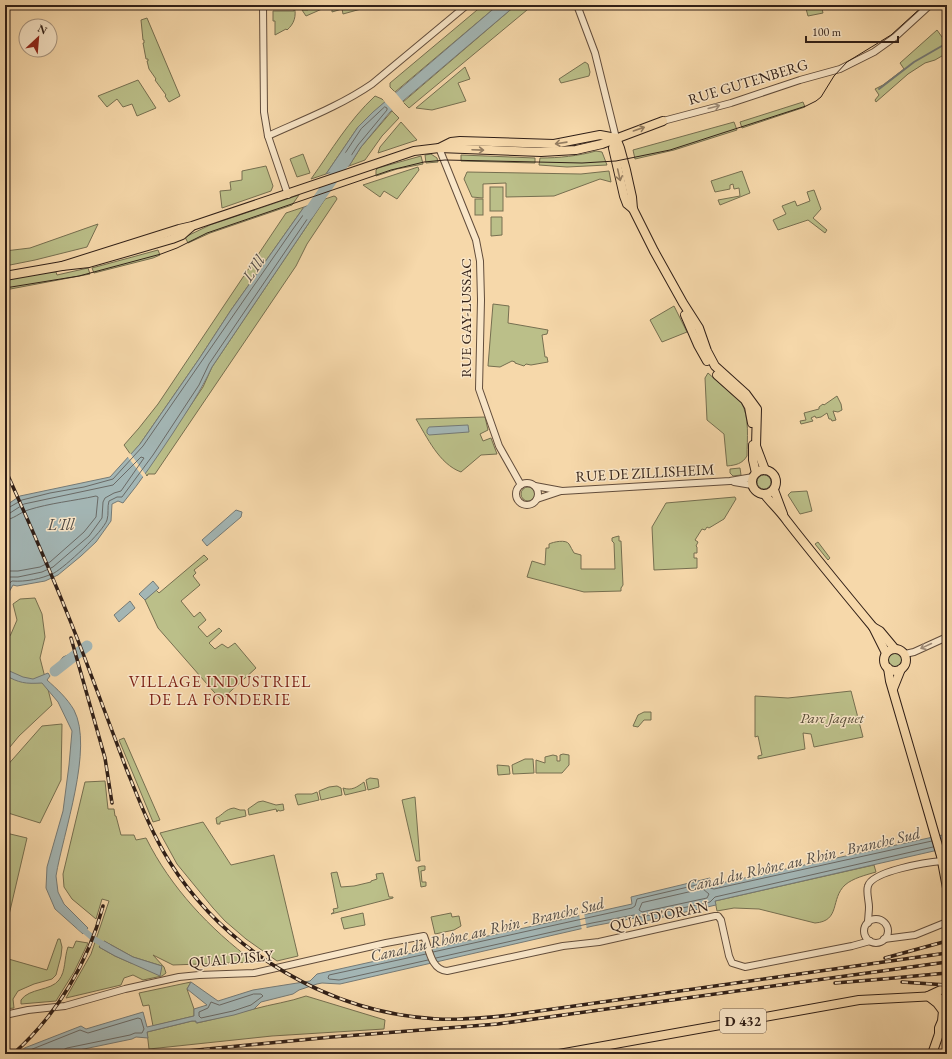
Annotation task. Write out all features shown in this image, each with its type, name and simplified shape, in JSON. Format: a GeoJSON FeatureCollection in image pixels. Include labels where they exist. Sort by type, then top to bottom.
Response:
{"type":"FeatureCollection","features":[{"type":"Feature","properties":{"kind":"main road"},"geometry":{"type":"LineString","coordinates":[[5,276],[62,266],[170,236],[182,235],[192,226],[288,195],[414,151],[439,148],[451,142],[554,144],[600,135],[616,138],[663,121]]}},
{"type":"Feature","properties":{"kind":"main road"},"geometry":{"type":"LineString","coordinates":[[616,138],[613,148],[626,204],[633,209],[683,303],[699,328],[715,366],[746,394],[757,409],[756,446],[765,470]]}},
{"type":"Feature","properties":{"kind":"main road"},"geometry":{"type":"LineString","coordinates":[[683,303],[684,313],[698,345],[714,372],[745,400],[749,407],[752,424],[753,478],[756,491],[765,495],[783,515],[832,578],[873,627],[886,654]]}},
{"type":"Feature","properties":{"kind":"main road"},"geometry":{"type":"LineString","coordinates":[[689,324],[693,328],[699,328]]}},
{"type":"Feature","properties":{"kind":"main road"},"geometry":{"type":"LineString","coordinates":[[714,372],[729,382],[732,381]]}},
{"type":"Feature","properties":{"kind":"main road"},"geometry":{"type":"LineString","coordinates":[[753,478],[760,470],[770,471],[776,478],[774,490],[783,515]]}},
{"type":"Feature","properties":{"kind":"main road"},"geometry":{"type":"LineString","coordinates":[[765,495],[774,490]]}},
{"type":"Feature","properties":{"kind":"main road"},"geometry":{"type":"LineString","coordinates":[[873,627],[880,630],[895,649]]}},
{"type":"Feature","properties":{"kind":"main road"},"geometry":{"type":"LineString","coordinates":[[894,689],[901,669],[906,664],[905,654],[902,651],[895,649],[889,651],[884,660],[888,668],[890,681],[894,689],[930,818],[947,888]]}},
{"type":"Feature","properties":{"kind":"main road"},"geometry":{"type":"LineString","coordinates":[[888,668],[894,671],[901,669]]}},
{"type":"Feature","properties":{"kind":"main road"},"geometry":{"type":"LineString","coordinates":[[928,996],[946,988]]}},
{"type":"Feature","properties":{"kind":"main road"},"geometry":{"type":"LineString","coordinates":[[928,996],[938,1003],[945,1011],[932,1054]]}},
{"type":"Feature","properties":{"kind":"main road","name":"D 432"},"geometry":{"type":"LineString","coordinates":[[559,1054],[859,1000],[928,996]]}},
{"type":"Feature","properties":{"kind":"main road"},"geometry":{"type":"LineString","coordinates":[[939,1034],[947,1027]]}},
{"type":"Feature","properties":{"kind":"street"},"geometry":{"type":"LineString","coordinates":[[263,5],[264,112],[268,136],[288,195]]}},
{"type":"Feature","properties":{"kind":"street"},"geometry":{"type":"LineString","coordinates":[[268,136],[343,102],[372,84],[467,5]]}},
{"type":"Feature","properties":{"kind":"street"},"geometry":{"type":"LineString","coordinates":[[578,5],[595,53],[616,138]]}},
{"type":"Feature","properties":{"kind":"street","name":"RUE GUTENBERG"},"geometry":{"type":"LineString","coordinates":[[663,121],[840,69],[874,52],[895,37],[930,5]]}},
{"type":"Feature","properties":{"kind":"street","name":"RUE GAY-LUSSAC"},"geometry":{"type":"LineString","coordinates":[[439,148],[479,251],[481,304],[479,389],[499,446],[521,485]]}},
{"type":"Feature","properties":{"kind":"street","name":"RUE DE ZILLISHEIM"},"geometry":{"type":"LineString","coordinates":[[536,486],[562,490],[730,481],[753,478]]}},
{"type":"Feature","properties":{"kind":"street"},"geometry":{"type":"LineString","coordinates":[[528,483],[536,486],[539,493],[537,500],[531,505],[527,506],[519,502],[516,495],[518,488],[521,485],[528,483]]}},
{"type":"Feature","properties":{"kind":"street","name":"RUE DE ZILLISHEIM"},"geometry":{"type":"LineString","coordinates":[[537,500],[562,490]]}},
{"type":"Feature","properties":{"kind":"street"},"geometry":{"type":"LineString","coordinates":[[905,654],[914,652],[947,637]]}},
{"type":"Feature","properties":{"kind":"street"},"geometry":{"type":"LineString","coordinates":[[852,946],[864,934],[868,923],[868,886],[871,881],[877,876],[941,859]]}},
{"type":"Feature","properties":{"kind":"street"},"geometry":{"type":"LineString","coordinates":[[869,907],[878,920],[885,924],[887,931],[884,939]]}},
{"type":"Feature","properties":{"kind":"street","name":"QUAI D'ORAN"},"geometry":{"type":"LineString","coordinates":[[437,967],[448,971],[563,946],[600,942],[715,916],[718,916],[721,920],[732,963],[738,966],[745,967],[852,946],[870,941]]}},
{"type":"Feature","properties":{"kind":"street"},"geometry":{"type":"LineString","coordinates":[[868,923],[878,920]]}},
{"type":"Feature","properties":{"kind":"street"},"geometry":{"type":"LineString","coordinates":[[864,934],[870,941],[877,943],[884,939],[915,935],[947,922]]}},
{"type":"Feature","properties":{"kind":"street"},"geometry":{"type":"LineString","coordinates":[[887,931],[899,938]]}},
{"type":"Feature","properties":{"kind":"street","name":"QUAI D'ISLY"},"geometry":{"type":"LineString","coordinates":[[5,1015],[28,1010],[65,1006],[125,989],[179,977],[199,974],[254,973],[424,936],[437,967]]}},
{"type":"Feature","properties":{"kind":"green space"},"geometry":{"type":"Polygon","coordinates":[[[308,5],[331,5],[306,16],[302,10],[308,10],[308,5]]]}},
{"type":"Feature","properties":{"kind":"green space"},"geometry":{"type":"Polygon","coordinates":[[[336,5],[359,5],[361,9],[343,14],[342,9],[332,12],[332,7],[336,5]]]}},
{"type":"Feature","properties":{"kind":"green space"},"geometry":{"type":"Polygon","coordinates":[[[483,5],[498,5],[395,92],[390,87],[390,83],[483,5]]]}},
{"type":"Feature","properties":{"kind":"green space"},"geometry":{"type":"Polygon","coordinates":[[[516,5],[533,5],[409,108],[403,102],[516,5]]]}},
{"type":"Feature","properties":{"kind":"green space"},"geometry":{"type":"Polygon","coordinates":[[[805,5],[821,5],[823,13],[808,16],[805,5]]]}},
{"type":"Feature","properties":{"kind":"green space"},"geometry":{"type":"Polygon","coordinates":[[[294,6],[295,16],[291,25],[287,30],[286,29],[275,35],[273,11],[294,11],[294,6]]]}},
{"type":"Feature","properties":{"kind":"green space"},"geometry":{"type":"Polygon","coordinates":[[[147,18],[180,96],[169,102],[149,69],[148,59],[146,59],[141,20],[147,18]]]}},
{"type":"Feature","properties":{"kind":"green space"},"geometry":{"type":"Polygon","coordinates":[[[937,30],[947,44],[947,53],[935,60],[925,63],[908,74],[876,102],[875,100],[879,95],[875,89],[883,85],[904,69],[900,63],[937,30]]]}},
{"type":"Feature","properties":{"kind":"green space"},"geometry":{"type":"Polygon","coordinates":[[[585,62],[588,64],[590,72],[589,76],[561,83],[559,79],[585,62]]]}},
{"type":"Feature","properties":{"kind":"green space"},"geometry":{"type":"Polygon","coordinates":[[[465,67],[470,79],[458,83],[466,101],[432,110],[416,108],[465,67]]]}},
{"type":"Feature","properties":{"kind":"green space"},"geometry":{"type":"Polygon","coordinates":[[[138,80],[156,108],[137,116],[132,104],[123,107],[117,99],[107,107],[98,96],[138,80]]]}},
{"type":"Feature","properties":{"kind":"green space"},"geometry":{"type":"Polygon","coordinates":[[[375,96],[385,102],[358,127],[326,174],[311,179],[349,125],[375,96]]]}},
{"type":"Feature","properties":{"kind":"green space"},"geometry":{"type":"Polygon","coordinates":[[[803,102],[805,107],[742,128],[740,122],[803,102]]]}},
{"type":"Feature","properties":{"kind":"green space"},"geometry":{"type":"Polygon","coordinates":[[[392,111],[399,118],[382,136],[365,160],[349,166],[361,147],[392,111]]]}},
{"type":"Feature","properties":{"kind":"green space"},"geometry":{"type":"Polygon","coordinates":[[[401,122],[417,140],[378,153],[380,147],[401,122]]]}},
{"type":"Feature","properties":{"kind":"green space"},"geometry":{"type":"Polygon","coordinates":[[[734,122],[737,130],[674,150],[635,159],[633,150],[734,122]]]}},
{"type":"Feature","properties":{"kind":"green space"},"geometry":{"type":"Polygon","coordinates":[[[596,151],[602,152],[607,165],[567,167],[539,165],[540,158],[554,158],[596,151]]]}},
{"type":"Feature","properties":{"kind":"green space"},"geometry":{"type":"Polygon","coordinates":[[[303,154],[310,173],[297,177],[290,159],[303,154]]]}},
{"type":"Feature","properties":{"kind":"green space"},"geometry":{"type":"Polygon","coordinates":[[[431,154],[437,158],[438,162],[426,163],[425,155],[431,154]]]}},
{"type":"Feature","properties":{"kind":"green space"},"geometry":{"type":"Polygon","coordinates":[[[461,155],[535,158],[535,163],[461,161],[461,155]]]}},
{"type":"Feature","properties":{"kind":"green space"},"geometry":{"type":"Polygon","coordinates":[[[421,156],[423,164],[397,169],[376,176],[376,170],[378,168],[421,156]]]}},
{"type":"Feature","properties":{"kind":"green space"},"geometry":{"type":"Polygon","coordinates":[[[266,166],[273,186],[271,191],[222,208],[220,191],[231,190],[230,182],[242,180],[242,171],[266,166]]]}},
{"type":"Feature","properties":{"kind":"green space"},"geometry":{"type":"Polygon","coordinates":[[[418,167],[419,170],[397,199],[384,191],[380,197],[363,185],[418,167]]]}},
{"type":"Feature","properties":{"kind":"green space"},"geometry":{"type":"Polygon","coordinates":[[[609,171],[611,182],[600,179],[554,196],[506,197],[506,183],[483,184],[483,198],[472,197],[464,179],[467,172],[581,174],[609,171]]]}},
{"type":"Feature","properties":{"kind":"green space"},"geometry":{"type":"Polygon","coordinates":[[[742,171],[750,193],[720,205],[718,200],[740,196],[739,188],[734,189],[733,184],[730,185],[730,189],[715,192],[711,181],[742,171]]]}},
{"type":"Feature","properties":{"kind":"green space"},"geometry":{"type":"Polygon","coordinates":[[[490,187],[503,187],[503,211],[490,211],[490,187]]]}},
{"type":"Feature","properties":{"kind":"green space"},"geometry":{"type":"Polygon","coordinates":[[[814,190],[821,209],[813,218],[827,230],[825,233],[808,220],[778,230],[773,220],[786,214],[782,206],[795,201],[797,206],[810,201],[807,192],[814,190]]]}},
{"type":"Feature","properties":{"kind":"green space"},"geometry":{"type":"Polygon","coordinates":[[[299,195],[292,205],[210,233],[188,243],[185,237],[210,225],[299,195]]]}},
{"type":"Feature","properties":{"kind":"green space"},"geometry":{"type":"Polygon","coordinates":[[[334,196],[337,199],[307,244],[296,266],[155,474],[148,474],[147,476],[145,473],[203,387],[212,367],[325,199],[334,196]]]}},
{"type":"Feature","properties":{"kind":"green space"},"geometry":{"type":"Polygon","coordinates":[[[475,199],[483,199],[483,215],[475,215],[475,199]]]}},
{"type":"Feature","properties":{"kind":"green space"},"geometry":{"type":"Polygon","coordinates":[[[304,207],[131,455],[124,445],[158,404],[286,213],[304,207]]]}},
{"type":"Feature","properties":{"kind":"green space"},"geometry":{"type":"Polygon","coordinates":[[[491,217],[502,217],[502,235],[491,236],[491,217]]]}},
{"type":"Feature","properties":{"kind":"green space"},"geometry":{"type":"Polygon","coordinates":[[[98,224],[87,247],[5,266],[5,251],[30,248],[98,224]]]}},
{"type":"Feature","properties":{"kind":"green space"},"geometry":{"type":"Polygon","coordinates":[[[158,250],[160,255],[153,258],[94,273],[92,268],[158,250]]]}},
{"type":"Feature","properties":{"kind":"green space"},"geometry":{"type":"Polygon","coordinates":[[[88,268],[90,274],[5,290],[5,279],[46,272],[56,272],[57,275],[88,268]]]}},
{"type":"Feature","properties":{"kind":"green space"},"geometry":{"type":"Polygon","coordinates":[[[493,304],[509,306],[508,323],[548,330],[547,334],[542,335],[545,357],[547,357],[548,362],[531,365],[526,364],[524,366],[512,361],[500,367],[488,366],[493,304]]]}},
{"type":"Feature","properties":{"kind":"green space"},"geometry":{"type":"Polygon","coordinates":[[[674,306],[687,332],[662,342],[650,320],[674,306]]]}},
{"type":"Feature","properties":{"kind":"green space"},"geometry":{"type":"Polygon","coordinates":[[[708,373],[741,402],[746,414],[747,456],[743,461],[736,465],[727,466],[724,434],[707,420],[705,378],[708,373]]]}},
{"type":"Feature","properties":{"kind":"green space"},"geometry":{"type":"Polygon","coordinates":[[[837,396],[842,410],[838,412],[833,411],[836,420],[832,421],[829,419],[827,413],[821,417],[816,418],[815,416],[811,418],[813,421],[801,424],[800,421],[806,420],[804,413],[819,409],[819,407],[823,404],[824,405],[837,396]]]}},
{"type":"Feature","properties":{"kind":"green space"},"geometry":{"type":"Polygon","coordinates":[[[485,417],[488,430],[480,434],[483,441],[491,438],[497,454],[481,455],[461,472],[446,463],[434,449],[416,419],[485,417]]]}},
{"type":"Feature","properties":{"kind":"green space"},"geometry":{"type":"Polygon","coordinates":[[[740,468],[741,475],[733,476],[730,473],[730,469],[740,468]]]}},
{"type":"Feature","properties":{"kind":"green space"},"geometry":{"type":"Polygon","coordinates":[[[764,475],[769,477],[771,482],[769,487],[764,489],[759,487],[757,482],[759,477],[764,475]]]}},
{"type":"Feature","properties":{"kind":"green space"},"geometry":{"type":"Polygon","coordinates":[[[525,487],[531,487],[535,491],[535,497],[531,501],[525,501],[521,497],[521,491],[525,487]]]}},
{"type":"Feature","properties":{"kind":"green space"},"geometry":{"type":"Polygon","coordinates":[[[807,491],[812,511],[800,514],[788,495],[791,492],[807,491]]]}},
{"type":"Feature","properties":{"kind":"green space"},"geometry":{"type":"Polygon","coordinates":[[[735,497],[736,499],[724,519],[709,528],[707,527],[705,530],[702,529],[695,540],[698,542],[696,546],[697,553],[694,553],[694,558],[697,558],[697,568],[654,570],[652,527],[666,503],[735,497]]]}},
{"type":"Feature","properties":{"kind":"green space"},"geometry":{"type":"Polygon","coordinates":[[[619,536],[619,541],[621,541],[623,585],[621,591],[584,592],[527,577],[532,561],[545,565],[546,548],[549,548],[549,544],[559,541],[567,542],[574,553],[581,555],[581,569],[615,569],[614,543],[612,538],[619,536]]]}},
{"type":"Feature","properties":{"kind":"green space"},"geometry":{"type":"Polygon","coordinates":[[[818,542],[830,558],[828,560],[815,544],[818,542]]]}},
{"type":"Feature","properties":{"kind":"green space"},"geometry":{"type":"Polygon","coordinates":[[[204,555],[208,559],[194,570],[196,573],[193,576],[200,585],[181,601],[194,617],[200,612],[206,620],[198,627],[207,637],[219,628],[222,631],[209,643],[215,649],[222,644],[228,648],[235,643],[256,668],[221,700],[158,628],[145,600],[156,590],[159,593],[204,555]]]}},
{"type":"Feature","properties":{"kind":"green space"},"geometry":{"type":"Polygon","coordinates":[[[35,598],[42,614],[45,637],[40,658],[52,705],[19,736],[5,753],[5,644],[17,620],[13,604],[20,599],[35,598]]]}},
{"type":"Feature","properties":{"kind":"green space"},"geometry":{"type":"Polygon","coordinates":[[[895,649],[903,652],[906,660],[903,668],[895,671],[887,668],[884,660],[887,652],[895,649]]]}},
{"type":"Feature","properties":{"kind":"green space","name":"Parc Jaquet"},"geometry":{"type":"Polygon","coordinates":[[[851,691],[863,737],[814,747],[811,734],[803,733],[805,749],[758,759],[758,756],[762,755],[758,736],[755,737],[755,696],[788,698],[851,691]]]}},
{"type":"Feature","properties":{"kind":"green space"},"geometry":{"type":"Polygon","coordinates":[[[644,712],[651,712],[651,720],[644,720],[638,727],[633,726],[638,715],[644,712]]]}},
{"type":"Feature","properties":{"kind":"green space"},"geometry":{"type":"Polygon","coordinates":[[[62,724],[61,780],[40,823],[5,812],[5,768],[42,726],[62,724]]]}},
{"type":"Feature","properties":{"kind":"green space"},"geometry":{"type":"Polygon","coordinates":[[[124,738],[160,820],[153,822],[119,740],[124,738]]]}},
{"type":"Feature","properties":{"kind":"green space"},"geometry":{"type":"Polygon","coordinates":[[[553,755],[557,756],[557,761],[560,761],[560,755],[569,755],[569,765],[562,773],[536,773],[536,760],[545,763],[545,757],[553,755]]]}},
{"type":"Feature","properties":{"kind":"green space"},"geometry":{"type":"Polygon","coordinates":[[[525,759],[533,759],[534,773],[513,774],[512,765],[525,759]]]}},
{"type":"Feature","properties":{"kind":"green space"},"geometry":{"type":"Polygon","coordinates":[[[497,765],[509,766],[510,774],[498,775],[497,765]]]}},
{"type":"Feature","properties":{"kind":"green space"},"geometry":{"type":"Polygon","coordinates":[[[370,778],[378,779],[379,787],[368,790],[366,780],[370,778]]]}},
{"type":"Feature","properties":{"kind":"green space"},"geometry":{"type":"Polygon","coordinates":[[[105,781],[108,809],[114,809],[121,835],[134,835],[136,840],[146,838],[167,874],[192,906],[237,949],[254,962],[173,965],[153,955],[164,967],[166,973],[162,976],[143,980],[133,975],[124,978],[121,985],[66,998],[91,954],[109,901],[102,899],[96,919],[72,899],[64,887],[63,874],[85,782],[105,781]],[[104,941],[99,947],[131,963],[162,966],[133,957],[104,941]]]}},
{"type":"Feature","properties":{"kind":"green space"},"geometry":{"type":"Polygon","coordinates":[[[364,782],[366,790],[345,795],[343,788],[352,789],[364,782]]]}},
{"type":"Feature","properties":{"kind":"green space"},"geometry":{"type":"Polygon","coordinates":[[[337,786],[341,788],[342,795],[321,800],[319,791],[337,786]]]}},
{"type":"Feature","properties":{"kind":"green space"},"geometry":{"type":"Polygon","coordinates":[[[317,792],[319,800],[298,805],[295,795],[312,794],[317,792]]]}},
{"type":"Feature","properties":{"kind":"green space"},"geometry":{"type":"Polygon","coordinates":[[[415,797],[420,861],[416,861],[402,800],[415,797]]]}},
{"type":"Feature","properties":{"kind":"green space"},"geometry":{"type":"Polygon","coordinates":[[[263,801],[276,805],[283,804],[284,810],[278,810],[277,812],[276,809],[249,815],[248,809],[258,802],[263,801]]]}},
{"type":"Feature","properties":{"kind":"green space"},"geometry":{"type":"Polygon","coordinates":[[[234,808],[245,810],[246,816],[217,824],[216,818],[234,808]]]}},
{"type":"Feature","properties":{"kind":"green space"},"geometry":{"type":"Polygon","coordinates":[[[203,822],[231,865],[274,855],[298,956],[277,961],[246,939],[225,921],[213,908],[177,864],[160,833],[203,822]]]}},
{"type":"Feature","properties":{"kind":"green space"},"geometry":{"type":"Polygon","coordinates":[[[5,829],[7,830],[6,833],[27,838],[5,932],[5,829]]]}},
{"type":"Feature","properties":{"kind":"green space"},"geometry":{"type":"Polygon","coordinates":[[[874,865],[876,872],[856,879],[845,885],[840,891],[832,914],[829,918],[823,921],[815,923],[759,909],[734,908],[717,911],[715,901],[874,865]]]}},
{"type":"Feature","properties":{"kind":"green space"},"geometry":{"type":"Polygon","coordinates":[[[425,866],[425,870],[421,871],[422,882],[426,882],[426,886],[421,887],[418,867],[425,866]]]}},
{"type":"Feature","properties":{"kind":"green space"},"geometry":{"type":"Polygon","coordinates":[[[337,872],[341,887],[371,882],[377,879],[376,874],[383,873],[389,897],[393,898],[331,914],[334,912],[333,909],[338,908],[331,873],[337,872]]]}},
{"type":"Feature","properties":{"kind":"green space"},"geometry":{"type":"Polygon","coordinates":[[[363,913],[365,925],[344,929],[341,918],[363,913]]]}},
{"type":"Feature","properties":{"kind":"green space"},"geometry":{"type":"Polygon","coordinates":[[[451,913],[452,917],[459,916],[461,926],[454,930],[435,934],[431,917],[451,913]]]}},
{"type":"Feature","properties":{"kind":"green space"},"geometry":{"type":"Polygon","coordinates":[[[58,939],[60,939],[62,947],[56,975],[52,979],[34,984],[18,991],[13,999],[14,1008],[5,1009],[5,958],[47,970],[58,939]]]}},
{"type":"Feature","properties":{"kind":"green space"},"geometry":{"type":"Polygon","coordinates":[[[76,941],[88,943],[74,972],[56,1001],[21,1004],[21,1000],[29,993],[51,986],[59,980],[63,973],[68,947],[73,948],[76,941]]]}},
{"type":"Feature","properties":{"kind":"green space"},"geometry":{"type":"Polygon","coordinates":[[[191,982],[187,989],[194,1009],[194,1016],[153,1026],[149,1005],[143,1006],[139,993],[191,982]]]}},
{"type":"Feature","properties":{"kind":"green space"},"geometry":{"type":"Polygon","coordinates":[[[306,996],[385,1020],[384,1029],[272,1036],[149,1049],[147,1032],[192,1021],[196,1021],[197,1023],[306,996]]]}},
{"type":"Feature","properties":{"kind":"water"},"geometry":{"type":"Polygon","coordinates":[[[498,5],[516,5],[390,112],[361,147],[349,166],[326,174],[358,127],[373,112],[498,5]]]}},
{"type":"Feature","properties":{"kind":"water","name":"L'Ill"},"geometry":{"type":"Polygon","coordinates":[[[325,199],[212,367],[194,401],[149,469],[123,503],[118,501],[112,504],[111,521],[96,542],[58,575],[45,581],[17,586],[13,585],[9,592],[5,591],[5,506],[20,496],[110,477],[140,444],[231,310],[304,207],[325,199]]]}},
{"type":"Feature","properties":{"kind":"water"},"geometry":{"type":"Polygon","coordinates":[[[468,425],[469,432],[429,435],[427,433],[429,427],[468,425]]]}},
{"type":"Feature","properties":{"kind":"water"},"geometry":{"type":"Polygon","coordinates":[[[236,510],[242,512],[241,517],[207,546],[202,540],[236,510]]]}},
{"type":"Feature","properties":{"kind":"water"},"geometry":{"type":"Polygon","coordinates":[[[153,581],[159,588],[145,600],[139,594],[153,581]]]}},
{"type":"Feature","properties":{"kind":"water"},"geometry":{"type":"Polygon","coordinates":[[[130,601],[135,608],[119,622],[114,615],[130,601]]]}},
{"type":"Feature","properties":{"kind":"water"},"geometry":{"type":"Polygon","coordinates":[[[70,654],[73,660],[56,671],[54,669],[63,657],[70,654]]]}},
{"type":"Feature","properties":{"kind":"water"},"geometry":{"type":"Polygon","coordinates":[[[5,669],[23,677],[33,679],[48,673],[50,676],[47,680],[62,694],[74,710],[79,726],[81,746],[79,768],[56,876],[58,892],[64,904],[88,928],[83,934],[55,909],[46,888],[47,867],[63,811],[72,731],[58,702],[42,683],[27,683],[14,680],[5,675],[5,669]]]}},
{"type":"Feature","properties":{"kind":"water"},"geometry":{"type":"Polygon","coordinates":[[[947,834],[947,848],[715,901],[716,905],[637,923],[635,918],[593,926],[340,984],[317,984],[299,990],[293,994],[261,1002],[254,1009],[234,1015],[196,1023],[196,1021],[192,1021],[147,1032],[148,1038],[136,1037],[60,1054],[9,1054],[81,1026],[86,1029],[143,1012],[147,1027],[194,1016],[194,1009],[207,1005],[187,989],[191,982],[218,1001],[253,990],[310,981],[317,974],[632,904],[631,897],[710,878],[712,885],[947,834]]]}},
{"type":"Feature","properties":{"kind":"water"},"geometry":{"type":"Polygon","coordinates":[[[104,941],[133,957],[162,966],[160,976],[115,956],[99,947],[104,941]]]}},
{"type":"Feature","properties":{"kind":"pier"},"geometry":{"type":"Polygon","coordinates":[[[394,91],[404,103],[394,112],[383,100],[394,91]]]}},
{"type":"Feature","properties":{"kind":"pier"},"geometry":{"type":"Polygon","coordinates":[[[130,453],[146,475],[144,478],[127,456],[130,453]]]}},
{"type":"Feature","properties":{"kind":"pier"},"geometry":{"type":"Polygon","coordinates":[[[584,913],[587,930],[582,931],[579,914],[584,913]]]}},
{"type":"Feature","properties":{"kind":"pier"},"geometry":{"type":"Polygon","coordinates":[[[26,1045],[23,1049],[23,1054],[7,1054],[8,1052],[26,1045]]]}},
{"type":"Feature","properties":{"kind":"waterway"},"geometry":{"type":"LineString","coordinates":[[879,89],[914,62],[947,43]]}},
{"type":"Feature","properties":{"kind":"waterway","name":"L'Ill"},"geometry":{"type":"LineString","coordinates":[[308,214],[347,158]]}},
{"type":"Feature","properties":{"kind":"waterway"},"geometry":{"type":"LineString","coordinates":[[55,671],[87,646]]}},
{"type":"Feature","properties":{"kind":"waterway"},"geometry":{"type":"LineString","coordinates":[[80,927],[94,939],[108,947]]}},
{"type":"Feature","properties":{"kind":"tram line"},"geometry":{"type":"LineString","coordinates":[[5,288],[79,276],[161,254],[207,233],[391,170],[424,162],[445,160],[582,163],[616,161],[670,150],[806,106],[816,101],[821,97],[834,76],[847,62],[891,35],[924,5]]}},
{"type":"Feature","properties":{"kind":"railway"},"geometry":{"type":"LineString","coordinates":[[5,469],[65,609],[141,804],[169,861],[192,894],[220,923],[251,949],[284,972],[320,990],[358,1005],[397,1014],[437,1019],[456,1019],[511,1015],[947,953]]}},
{"type":"Feature","properties":{"kind":"railway"},"geometry":{"type":"LineString","coordinates":[[71,638],[105,758],[112,803]]}},
{"type":"Feature","properties":{"kind":"railway"},"geometry":{"type":"LineString","coordinates":[[13,1054],[44,1022],[69,987],[89,948],[103,906]]}},
{"type":"Feature","properties":{"kind":"railway"},"geometry":{"type":"LineString","coordinates":[[885,958],[947,941]]}},
{"type":"Feature","properties":{"kind":"railway"},"geometry":{"type":"LineString","coordinates":[[156,1054],[332,1037],[498,1024],[947,962]]}},
{"type":"Feature","properties":{"kind":"railway"},"geometry":{"type":"LineString","coordinates":[[835,983],[947,973]]}},
{"type":"Feature","properties":{"kind":"railway"},"geometry":{"type":"LineString","coordinates":[[902,982],[947,985]]}},
{"type":"Feature","properties":{"kind":"district","name":"VILLAGE INDUSTRIEL DE LA FONDERIE"},"geometry":{"type":"Point","coordinates":[220,690]}},
{"type":"Feature","properties":{"kind":"water label","name":"Canal du Rhône au Rhin - Branche Sud"},"geometry":{"type":"Point","coordinates":[803,859]}},
{"type":"Feature","properties":{"kind":"water label","name":"Canal du Rhône au Rhin - Branche Sud"},"geometry":{"type":"Point","coordinates":[487,929]}}]}
